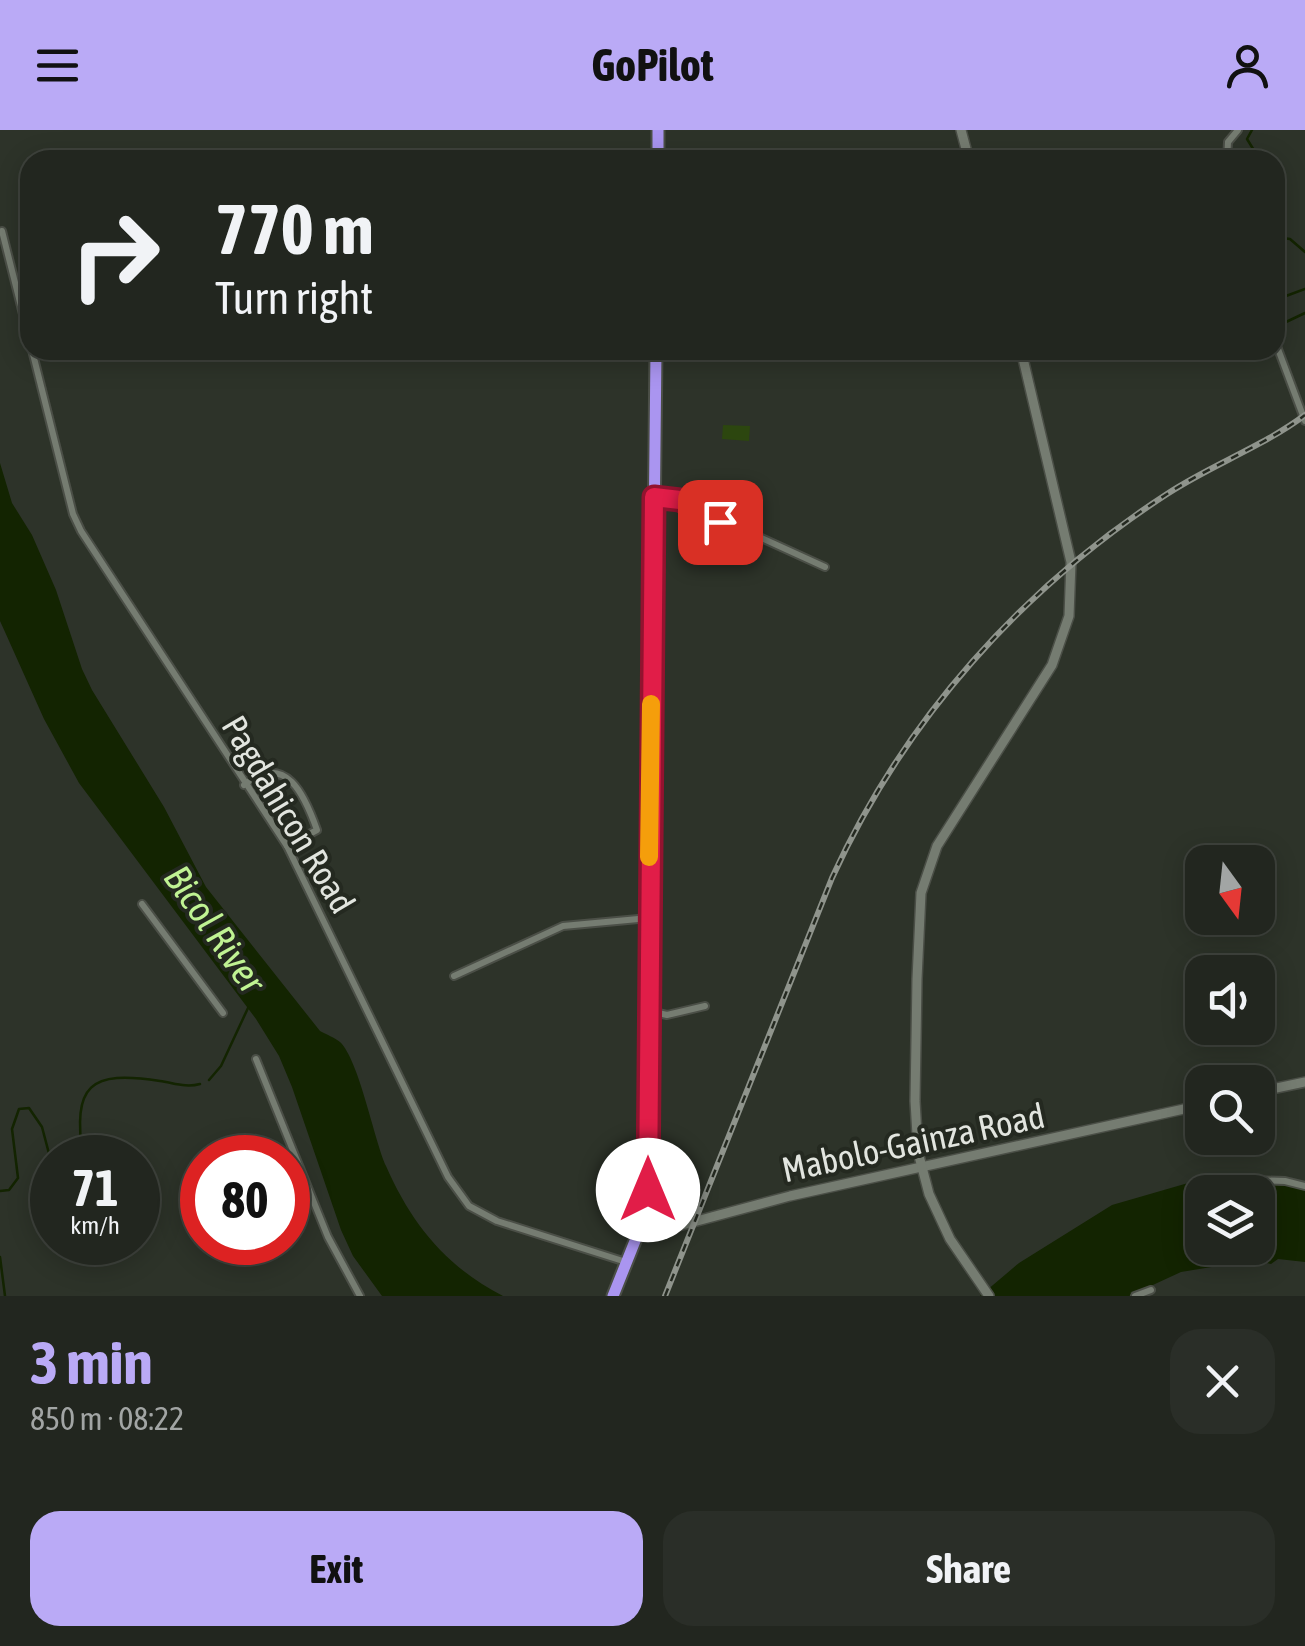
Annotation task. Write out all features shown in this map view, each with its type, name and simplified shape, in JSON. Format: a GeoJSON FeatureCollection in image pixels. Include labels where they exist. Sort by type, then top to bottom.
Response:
{"type":"FeatureCollection","features":[{"type":"Feature","properties":{"kind":"highway"},"geometry":{"type":"LineString","coordinates":[[616,1290],[648,1200],[656,360]]}},
{"type":"Feature","properties":{"kind":"main road"},"geometry":{"type":"LineString","coordinates":[[989,1296],[950,1238],[929,1194],[916,1140],[921,893],[938,846],[1052,665],[1069,616],[1071,562],[1023,360]]}},
{"type":"Feature","properties":{"kind":"main road"},"geometry":{"type":"LineString","coordinates":[[1275,1088],[1305,1082]]}},
{"type":"Feature","properties":{"kind":"main road","name":"Mabolo-Gainza Road"},"geometry":{"type":"LineString","coordinates":[[637,1237],[790,1196],[1185,1109]]}},
{"type":"Feature","properties":{"kind":"street"},"geometry":{"type":"LineString","coordinates":[[2,230],[20,302]]}},
{"type":"Feature","properties":{"kind":"street","name":"Pagdahicon Road"},"geometry":{"type":"LineString","coordinates":[[34,360],[73,514],[81,531],[244,785],[288,846],[448,1178],[468,1206],[497,1221],[627,1262]]}},
{"type":"Feature","properties":{"kind":"street"},"geometry":{"type":"LineString","coordinates":[[1282,360],[1305,422]]}},
{"type":"Feature","properties":{"kind":"street"},"geometry":{"type":"LineString","coordinates":[[654,494],[680,500],[825,567]]}},
{"type":"Feature","properties":{"kind":"street"},"geometry":{"type":"LineString","coordinates":[[244,785],[258,774],[270,773],[284,777],[305,794],[317,830],[288,846]]}},
{"type":"Feature","properties":{"kind":"street"},"geometry":{"type":"LineString","coordinates":[[142,904],[224,1013]]}},
{"type":"Feature","properties":{"kind":"street"},"geometry":{"type":"LineString","coordinates":[[454,976],[563,926],[648,918]]}},
{"type":"Feature","properties":{"kind":"street"},"geometry":{"type":"LineString","coordinates":[[648,1010],[666,1015],[705,1006]]}},
{"type":"Feature","properties":{"kind":"street"},"geometry":{"type":"LineString","coordinates":[[256,1059],[332,1247],[360,1296]]}},
{"type":"Feature","properties":{"kind":"street"},"geometry":{"type":"LineString","coordinates":[[1275,1181],[1305,1186]]}},
{"type":"Feature","properties":{"kind":"street"},"geometry":{"type":"LineString","coordinates":[[1136,1296],[1151,1290]]}},
{"type":"Feature","properties":{"kind":"shaded area"},"geometry":{"type":"Polygon","coordinates":[[[723,425],[750,426],[749,441],[722,439],[723,425]]]}},
{"type":"Feature","properties":{"kind":"water","name":"Bicol River"},"geometry":{"type":"Polygon","coordinates":[[[0,463],[12,503],[32,535],[56,590],[92,690],[164,807],[206,887],[320,1031],[340,1042],[347,1051],[386,1166],[419,1225],[464,1271],[503,1296],[382,1296],[353,1256],[341,1230],[279,1056],[256,1019],[79,783],[44,719],[0,621],[0,463]]]}},
{"type":"Feature","properties":{"kind":"water"},"geometry":{"type":"Polygon","coordinates":[[[1185,1184],[1185,1265],[1224,1265],[1181,1272],[1129,1296],[980,1296],[1019,1263],[1112,1205],[1185,1184]]]}},
{"type":"Feature","properties":{"kind":"water"},"geometry":{"type":"Polygon","coordinates":[[[1275,1184],[1305,1191],[1305,1262],[1275,1261],[1275,1184]]]}},
{"type":"Feature","properties":{"kind":"waterway"},"geometry":{"type":"LineString","coordinates":[[1252,130],[1247,139],[1254,150]]}},
{"type":"Feature","properties":{"kind":"waterway"},"geometry":{"type":"LineString","coordinates":[[1285,238],[1305,252]]}},
{"type":"Feature","properties":{"kind":"waterway"},"geometry":{"type":"LineString","coordinates":[[1285,298],[1305,289]]}},
{"type":"Feature","properties":{"kind":"waterway"},"geometry":{"type":"LineString","coordinates":[[1285,320],[1305,313]]}},
{"type":"Feature","properties":{"kind":"waterway","name":"Bicol River"},"geometry":{"type":"LineString","coordinates":[[209,1080],[221,1066],[248,1008]]}},
{"type":"Feature","properties":{"kind":"waterway"},"geometry":{"type":"LineString","coordinates":[[80,1135],[84,1098],[102,1081],[136,1078],[200,1084]]}},
{"type":"Feature","properties":{"kind":"waterway"},"geometry":{"type":"LineString","coordinates":[[0,1191],[9,1190],[18,1178],[12,1129],[19,1109],[29,1108],[44,1135]]}},
{"type":"Feature","properties":{"kind":"waterway"},"geometry":{"type":"LineString","coordinates":[[0,1257],[5,1296]]}},
{"type":"Feature","properties":{"kind":"railway"},"geometry":{"type":"LineString","coordinates":[[665,1296],[832,878],[861,820],[931,712],[1016,615],[1114,531],[1167,494],[1305,415]]}},
{"type":"Feature","properties":{"kind":"slow traffic"},"geometry":{"type":"LineString","coordinates":[[649,857],[651,704]]}},
{"type":"Feature","properties":{"kind":"route"},"geometry":{"type":"LineString","coordinates":[[648,1190],[654,497],[680,500],[720,522]]}}]}
